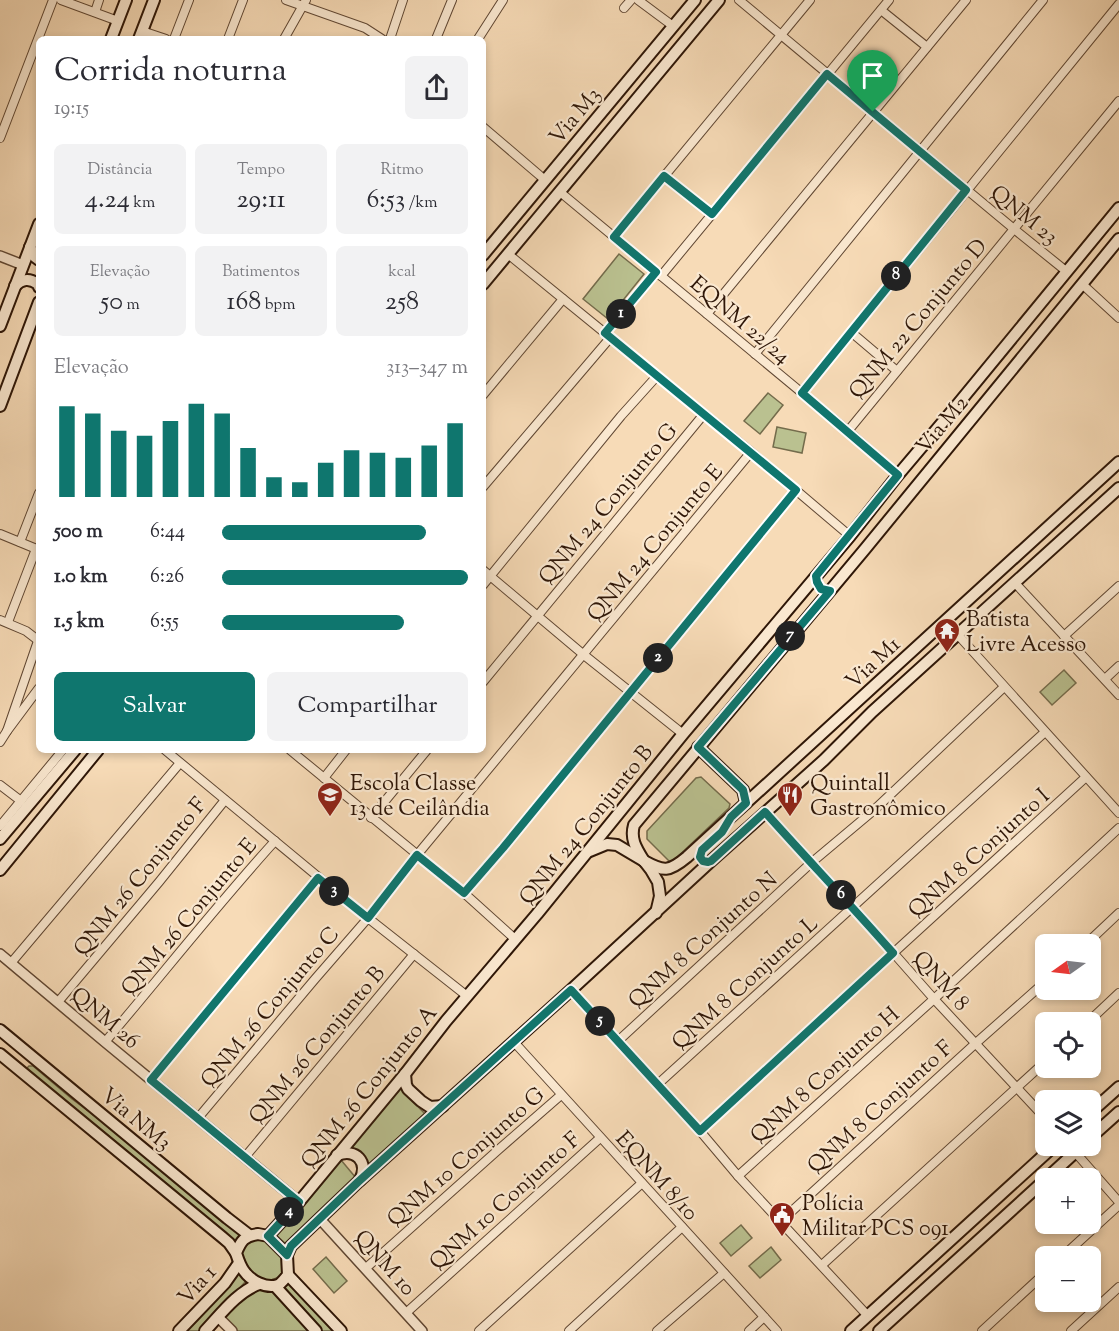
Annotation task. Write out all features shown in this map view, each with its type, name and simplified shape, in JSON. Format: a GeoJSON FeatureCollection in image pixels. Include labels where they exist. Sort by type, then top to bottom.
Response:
{"type":"FeatureCollection","features":[{"type":"Feature","properties":{"kind":"main road"},"geometry":{"type":"LineString","coordinates":[[112,36],[126,0]]}},
{"type":"Feature","properties":{"kind":"main road"},"geometry":{"type":"LineString","coordinates":[[141,35],[154,0]]}},
{"type":"Feature","properties":{"kind":"main road"},"geometry":{"type":"LineString","coordinates":[[677,51],[666,50],[665,43],[687,16],[695,0]]}},
{"type":"Feature","properties":{"kind":"main road","name":"Via M3"},"geometry":{"type":"LineString","coordinates":[[486,253],[695,0]]}},
{"type":"Feature","properties":{"kind":"main road"},"geometry":{"type":"LineString","coordinates":[[486,280],[719,0]]}},
{"type":"Feature","properties":{"kind":"main road"},"geometry":{"type":"LineString","coordinates":[[562,190],[581,158],[602,133],[603,129],[600,125],[592,123]]}},
{"type":"Feature","properties":{"kind":"main road","name":"QNM 24 Conjunto B"},"geometry":{"type":"LineString","coordinates":[[515,939],[1119,208]]}},
{"type":"Feature","properties":{"kind":"main road"},"geometry":{"type":"LineString","coordinates":[[0,326],[36,232]]}},
{"type":"Feature","properties":{"kind":"main road","name":"Via M2"},"geometry":{"type":"LineString","coordinates":[[656,913],[660,896],[658,882],[632,839],[634,825],[1119,239]]}},
{"type":"Feature","properties":{"kind":"main road"},"geometry":{"type":"LineString","coordinates":[[30,247],[36,258]]}},
{"type":"Feature","properties":{"kind":"main road"},"geometry":{"type":"LineString","coordinates":[[15,286],[25,280],[36,283]]}},
{"type":"Feature","properties":{"kind":"main road"},"geometry":{"type":"LineString","coordinates":[[0,406],[36,310]]}},
{"type":"Feature","properties":{"kind":"main road"},"geometry":{"type":"LineString","coordinates":[[953,410],[952,416],[956,423],[962,424],[970,420]]}},
{"type":"Feature","properties":{"kind":"main road"},"geometry":{"type":"LineString","coordinates":[[939,426],[945,426],[950,432],[951,443]]}},
{"type":"Feature","properties":{"kind":"main road","name":"Via M1"},"geometry":{"type":"LineString","coordinates":[[644,861],[658,868],[671,868],[687,857],[1119,462]]}},
{"type":"Feature","properties":{"kind":"main road"},"geometry":{"type":"LineString","coordinates":[[1087,517],[1094,505],[1108,490],[1105,483],[1098,482]]}},
{"type":"Feature","properties":{"kind":"main road"},"geometry":{"type":"LineString","coordinates":[[341,1331],[288,1275],[287,1255],[291,1246],[358,1182],[824,760],[872,712],[1119,488]]}},
{"type":"Feature","properties":{"kind":"main road"},"geometry":{"type":"LineString","coordinates":[[816,576],[821,589],[830,591]]}},
{"type":"Feature","properties":{"kind":"main road"},"geometry":{"type":"LineString","coordinates":[[801,593],[808,592],[815,595],[816,606]]}},
{"type":"Feature","properties":{"kind":"main road"},"geometry":{"type":"LineString","coordinates":[[920,669],[912,668],[911,660],[954,620],[968,600]]}},
{"type":"Feature","properties":{"kind":"main road"},"geometry":{"type":"LineString","coordinates":[[872,712],[878,700],[903,677],[903,670],[895,667]]}},
{"type":"Feature","properties":{"kind":"main road"},"geometry":{"type":"LineString","coordinates":[[698,747],[743,790],[756,793]]}},
{"type":"Feature","properties":{"kind":"main road"},"geometry":{"type":"LineString","coordinates":[[0,839],[69,753]]}},
{"type":"Feature","properties":{"kind":"main road"},"geometry":{"type":"LineString","coordinates":[[70,753],[73,765],[84,766]]}},
{"type":"Feature","properties":{"kind":"main road"},"geometry":{"type":"LineString","coordinates":[[0,870],[95,753]]}},
{"type":"Feature","properties":{"kind":"main road"},"geometry":{"type":"LineString","coordinates":[[743,790],[746,803]]}},
{"type":"Feature","properties":{"kind":"main road"},"geometry":{"type":"LineString","coordinates":[[711,861],[703,861],[700,857],[701,852],[722,832],[731,817]]}},
{"type":"Feature","properties":{"kind":"main road"},"geometry":{"type":"LineString","coordinates":[[588,852],[602,845],[617,844],[644,861]]}},
{"type":"Feature","properties":{"kind":"main road"},"geometry":{"type":"LineString","coordinates":[[467,996],[515,939]]}},
{"type":"Feature","properties":{"kind":"main road","name":"QNM 26 Conjunto A"},"geometry":{"type":"LineString","coordinates":[[299,1202],[467,996]]}},
{"type":"Feature","properties":{"kind":"main road","name":"Via NM3"},"geometry":{"type":"LineString","coordinates":[[0,1030],[249,1235]]}},
{"type":"Feature","properties":{"kind":"main road"},"geometry":{"type":"LineString","coordinates":[[3,1056],[12,1058],[16,1054],[18,1045]]}},
{"type":"Feature","properties":{"kind":"main road","name":"Via NM3"},"geometry":{"type":"LineString","coordinates":[[3,1056],[229,1243],[238,1258]]}},
{"type":"Feature","properties":{"kind":"main road"},"geometry":{"type":"LineString","coordinates":[[24,1074],[23,1065],[37,1060]]}},
{"type":"Feature","properties":{"kind":"main road"},"geometry":{"type":"LineString","coordinates":[[405,1074],[408,1089],[421,1101],[430,1107],[443,1106]]}},
{"type":"Feature","properties":{"kind":"main road"},"geometry":{"type":"LineString","coordinates":[[1101,1103],[1119,1087]]}},
{"type":"Feature","properties":{"kind":"main road"},"geometry":{"type":"LineString","coordinates":[[1101,1128],[1119,1112]]}},
{"type":"Feature","properties":{"kind":"main road"},"geometry":{"type":"LineString","coordinates":[[337,1155],[348,1152],[361,1160],[364,1172],[358,1182]]}},
{"type":"Feature","properties":{"kind":"main road"},"geometry":{"type":"LineString","coordinates":[[851,1331],[1043,1156]]}},
{"type":"Feature","properties":{"kind":"main road"},"geometry":{"type":"LineString","coordinates":[[1058,1168],[1071,1156]]}},
{"type":"Feature","properties":{"kind":"main road"},"geometry":{"type":"LineString","coordinates":[[882,1329],[1035,1189]]}},
{"type":"Feature","properties":{"kind":"main road"},"geometry":{"type":"LineString","coordinates":[[268,1236],[299,1202]]}},
{"type":"Feature","properties":{"kind":"main road"},"geometry":{"type":"LineString","coordinates":[[945,1270],[940,1272],[934,1269],[933,1261],[968,1230],[987,1208]]}},
{"type":"Feature","properties":{"kind":"main road"},"geometry":{"type":"LineString","coordinates":[[287,1255],[268,1236],[258,1234],[249,1235],[243,1240],[238,1258],[247,1275],[259,1284],[275,1286],[288,1275]]}},
{"type":"Feature","properties":{"kind":"main road","name":"Via 1"},"geometry":{"type":"LineString","coordinates":[[179,1331],[225,1283],[238,1258]]}},
{"type":"Feature","properties":{"kind":"main road"},"geometry":{"type":"LineString","coordinates":[[882,1329],[897,1308],[926,1281],[924,1274],[920,1272],[914,1274]]}},
{"type":"Feature","properties":{"kind":"main road","name":"Via 1"},"geometry":{"type":"LineString","coordinates":[[205,1331],[249,1287],[259,1284]]}},
{"type":"Feature","properties":{"kind":"main road"},"geometry":{"type":"LineString","coordinates":[[275,1286],[316,1331]]}},
{"type":"Feature","properties":{"kind":"street"},"geometry":{"type":"LineString","coordinates":[[39,36],[53,0]]}},
{"type":"Feature","properties":{"kind":"street"},"geometry":{"type":"LineString","coordinates":[[61,0],[118,21]]}},
{"type":"Feature","properties":{"kind":"street"},"geometry":{"type":"LineString","coordinates":[[95,12],[99,0]]}},
{"type":"Feature","properties":{"kind":"street"},"geometry":{"type":"LineString","coordinates":[[175,36],[189,0]]}},
{"type":"Feature","properties":{"kind":"street"},"geometry":{"type":"LineString","coordinates":[[229,36],[243,0]]}},
{"type":"Feature","properties":{"kind":"street"},"geometry":{"type":"LineString","coordinates":[[286,0],[305,3],[365,28],[377,36]]}},
{"type":"Feature","properties":{"kind":"street"},"geometry":{"type":"LineString","coordinates":[[391,36],[403,0]]}},
{"type":"Feature","properties":{"kind":"street"},"geometry":{"type":"LineString","coordinates":[[437,36],[450,0]]}},
{"type":"Feature","properties":{"kind":"street"},"geometry":{"type":"LineString","coordinates":[[480,36],[503,0]]}},
{"type":"Feature","properties":{"kind":"street"},"geometry":{"type":"LineString","coordinates":[[624,8],[631,0]]}},
{"type":"Feature","properties":{"kind":"street"},"geometry":{"type":"LineString","coordinates":[[638,0],[673,26]]}},
{"type":"Feature","properties":{"kind":"street","name":"QNM 23"},"geometry":{"type":"LineString","coordinates":[[740,0],[1066,271]]}},
{"type":"Feature","properties":{"kind":"street"},"geometry":{"type":"LineString","coordinates":[[614,237],[810,0]]}},
{"type":"Feature","properties":{"kind":"street"},"geometry":{"type":"LineString","coordinates":[[486,484],[658,274],[712,214],[889,0]]}},
{"type":"Feature","properties":{"kind":"street"},"geometry":{"type":"LineString","coordinates":[[707,314],[966,0]]}},
{"type":"Feature","properties":{"kind":"street"},"geometry":{"type":"LineString","coordinates":[[754,354],[1043,0]]}},
{"type":"Feature","properties":{"kind":"street"},"geometry":{"type":"LineString","coordinates":[[286,36],[305,3]]}},
{"type":"Feature","properties":{"kind":"street"},"geometry":{"type":"LineString","coordinates":[[802,393],[1119,4]]}},
{"type":"Feature","properties":{"kind":"street"},"geometry":{"type":"LineString","coordinates":[[881,10],[927,47]]}},
{"type":"Feature","properties":{"kind":"street"},"geometry":{"type":"LineString","coordinates":[[0,138],[36,44]]}},
{"type":"Feature","properties":{"kind":"street","name":"QNM 22 Conjunto D"},"geometry":{"type":"LineString","coordinates":[[848,431],[1119,101]]}},
{"type":"Feature","properties":{"kind":"street"},"geometry":{"type":"LineString","coordinates":[[486,130],[545,180]]}},
{"type":"Feature","properties":{"kind":"street"},"geometry":{"type":"LineString","coordinates":[[664,176],[712,214]]}},
{"type":"Feature","properties":{"kind":"street","name":"EQNM 22/24"},"geometry":{"type":"LineString","coordinates":[[562,190],[614,237],[898,475]]}},
{"type":"Feature","properties":{"kind":"street"},"geometry":{"type":"LineString","coordinates":[[508,254],[751,452],[850,536]]}},
{"type":"Feature","properties":{"kind":"street"},"geometry":{"type":"LineString","coordinates":[[0,256],[23,265]]}},
{"type":"Feature","properties":{"kind":"street"},"geometry":{"type":"LineString","coordinates":[[1082,284],[1119,318]]}},
{"type":"Feature","properties":{"kind":"street"},"geometry":{"type":"LineString","coordinates":[[486,391],[563,299]]}},
{"type":"Feature","properties":{"kind":"street"},"geometry":{"type":"LineString","coordinates":[[851,332],[897,371]]}},
{"type":"Feature","properties":{"kind":"street"},"geometry":{"type":"LineString","coordinates":[[486,581],[621,416],[657,376]]}},
{"type":"Feature","properties":{"kind":"street","name":"QNM 24 Conjunto G"},"geometry":{"type":"LineString","coordinates":[[486,678],[704,414]]}},
{"type":"Feature","properties":{"kind":"street","name":"QNM 24 Conjunto E"},"geometry":{"type":"LineString","coordinates":[[417,855],[751,452]]}},
{"type":"Feature","properties":{"kind":"street"},"geometry":{"type":"LineString","coordinates":[[464,893],[796,490]]}},
{"type":"Feature","properties":{"kind":"street"},"geometry":{"type":"LineString","coordinates":[[20,542],[36,501]]}},
{"type":"Feature","properties":{"kind":"street"},"geometry":{"type":"LineString","coordinates":[[0,534],[36,548]]}},
{"type":"Feature","properties":{"kind":"street"},"geometry":{"type":"LineString","coordinates":[[36,553],[4,621],[26,631],[36,639]]}},
{"type":"Feature","properties":{"kind":"street"},"geometry":{"type":"LineString","coordinates":[[486,573],[683,734]]}},
{"type":"Feature","properties":{"kind":"street"},"geometry":{"type":"LineString","coordinates":[[1015,584],[1119,695]]}},
{"type":"Feature","properties":{"kind":"street"},"geometry":{"type":"LineString","coordinates":[[1064,636],[1119,586]]}},
{"type":"Feature","properties":{"kind":"street"},"geometry":{"type":"LineString","coordinates":[[958,636],[1119,813]]}},
{"type":"Feature","properties":{"kind":"street"},"geometry":{"type":"LineString","coordinates":[[0,742],[36,649]]}},
{"type":"Feature","properties":{"kind":"street"},"geometry":{"type":"LineString","coordinates":[[1104,679],[1119,666]]}},
{"type":"Feature","properties":{"kind":"street","name":"QNM 8 Conjunto N"},"geometry":{"type":"LineString","coordinates":[[618,1041],[811,864],[873,811],[1004,687]]}},
{"type":"Feature","properties":{"kind":"street"},"geometry":{"type":"LineString","coordinates":[[6,731],[36,692]]}},
{"type":"Feature","properties":{"kind":"street","name":"QNM 8 Conjunto L"},"geometry":{"type":"LineString","coordinates":[[658,1084],[1045,732]]}},
{"type":"Feature","properties":{"kind":"street"},"geometry":{"type":"LineString","coordinates":[[0,826],[21,801],[69,753]]}},
{"type":"Feature","properties":{"kind":"street"},"geometry":{"type":"LineString","coordinates":[[168,753],[318,878],[467,996]]}},
{"type":"Feature","properties":{"kind":"street"},"geometry":{"type":"LineString","coordinates":[[294,753],[464,893],[515,939]]}},
{"type":"Feature","properties":{"kind":"street"},"geometry":{"type":"LineString","coordinates":[[324,778],[344,753]]}},
{"type":"Feature","properties":{"kind":"street"},"geometry":{"type":"LineString","coordinates":[[371,818],[425,753]]}},
{"type":"Feature","properties":{"kind":"street"},"geometry":{"type":"LineString","coordinates":[[11,963],[180,763]]}},
{"type":"Feature","properties":{"kind":"street","name":"QNM 8 Conjunto I"},"geometry":{"type":"LineString","coordinates":[[700,1131],[1086,777]]}},
{"type":"Feature","properties":{"kind":"street"},"geometry":{"type":"LineString","coordinates":[[0,785],[21,801]]}},
{"type":"Feature","properties":{"kind":"street","name":"QNM 26 Conjunto F"},"geometry":{"type":"LineString","coordinates":[[58,1002],[225,800]]}},
{"type":"Feature","properties":{"kind":"street","name":"QNM 8"},"geometry":{"type":"LineString","coordinates":[[765,812],[1035,1107]]}},
{"type":"Feature","properties":{"kind":"street","name":"QNM 8 Conjunto H"},"geometry":{"type":"LineString","coordinates":[[738,1176],[1119,828]]}},
{"type":"Feature","properties":{"kind":"street","name":"QNM 26 Conjunto E"},"geometry":{"type":"LineString","coordinates":[[105,1042],[221,901],[275,841]]}},
{"type":"Feature","properties":{"kind":"street","name":"QNM 26 Conjunto C"},"geometry":{"type":"LineString","coordinates":[[198,1118],[368,918],[417,855]]}},
{"type":"Feature","properties":{"kind":"street"},"geometry":{"type":"LineString","coordinates":[[151,1080],[318,878]]}},
{"type":"Feature","properties":{"kind":"street"},"geometry":{"type":"LineString","coordinates":[[1096,934],[1119,913]]}},
{"type":"Feature","properties":{"kind":"street","name":"QNM 26"},"geometry":{"type":"LineString","coordinates":[[0,954],[299,1202]]}},
{"type":"Feature","properties":{"kind":"street","name":"QNM 26 Conjunto B"},"geometry":{"type":"LineString","coordinates":[[245,1157],[414,954]]}},
{"type":"Feature","properties":{"kind":"street"},"geometry":{"type":"LineString","coordinates":[[571,990],[658,1084],[738,1176],[868,1316]]}},
{"type":"Feature","properties":{"kind":"street","name":"QNM 8 Conjunto F"},"geometry":{"type":"LineString","coordinates":[[781,1221],[975,1042],[1035,990]]}},
{"type":"Feature","properties":{"kind":"street"},"geometry":{"type":"LineString","coordinates":[[1099,1012],[1119,993]]}},
{"type":"Feature","properties":{"kind":"street","name":"EQNM 8/10"},"geometry":{"type":"LineString","coordinates":[[514,1042],[777,1331]]}},
{"type":"Feature","properties":{"kind":"street"},"geometry":{"type":"LineString","coordinates":[[822,1265],[1035,1071]]}},
{"type":"Feature","properties":{"kind":"street","name":"QNM 10 Conjunto G"},"geometry":{"type":"LineString","coordinates":[[366,1268],[561,1095]]}},
{"type":"Feature","properties":{"kind":"street","name":"QNM 10 Conjunto F"},"geometry":{"type":"LineString","coordinates":[[406,1313],[600,1138]]}},
{"type":"Feature","properties":{"kind":"street"},"geometry":{"type":"LineString","coordinates":[[1074,1246],[1119,1203],[1084,1156]]}},
{"type":"Feature","properties":{"kind":"street"},"geometry":{"type":"LineString","coordinates":[[479,1331],[642,1183]]}},
{"type":"Feature","properties":{"kind":"street","name":"QNM 10"},"geometry":{"type":"LineString","coordinates":[[320,1219],[422,1331]]}},
{"type":"Feature","properties":{"kind":"street"},"geometry":{"type":"LineString","coordinates":[[569,1331],[682,1227]]}},
{"type":"Feature","properties":{"kind":"street"},"geometry":{"type":"LineString","coordinates":[[657,1331],[724,1273]]}},
{"type":"Feature","properties":{"kind":"street"},"geometry":{"type":"LineString","coordinates":[[982,1331],[1035,1282]]}},
{"type":"Feature","properties":{"kind":"street"},"geometry":{"type":"LineString","coordinates":[[1071,1331],[1119,1287]]}},
{"type":"Feature","properties":{"kind":"street"},"geometry":{"type":"LineString","coordinates":[[218,1317],[231,1331]]}},
{"type":"Feature","properties":{"kind":"street"},"geometry":{"type":"LineString","coordinates":[[749,1331],[764,1317]]}},
{"type":"Feature","properties":{"kind":"green space"},"geometry":{"type":"Polygon","coordinates":[[[619,254],[644,274],[608,319],[583,299],[619,254]]]}},
{"type":"Feature","properties":{"kind":"green space"},"geometry":{"type":"Polygon","coordinates":[[[768,393],[783,405],[760,434],[744,421],[768,393]]]}},
{"type":"Feature","properties":{"kind":"green space"},"geometry":{"type":"Polygon","coordinates":[[[777,427],[806,433],[802,453],[773,447],[777,427]]]}},
{"type":"Feature","properties":{"kind":"green space"},"geometry":{"type":"Polygon","coordinates":[[[1064,670],[1076,683],[1052,705],[1040,692],[1064,670]]]}},
{"type":"Feature","properties":{"kind":"green space"},"geometry":{"type":"Polygon","coordinates":[[[701,777],[730,804],[729,808],[671,863],[647,839],[647,831],[696,778],[701,777]]]}},
{"type":"Feature","properties":{"kind":"green space"},"geometry":{"type":"Polygon","coordinates":[[[29,1066],[33,1066],[72,1099],[122,1136],[240,1234],[233,1243],[27,1072],[29,1066]]]}},
{"type":"Feature","properties":{"kind":"green space"},"geometry":{"type":"Polygon","coordinates":[[[399,1087],[427,1116],[370,1166],[349,1146],[399,1087]]]}},
{"type":"Feature","properties":{"kind":"green space"},"geometry":{"type":"Polygon","coordinates":[[[341,1160],[356,1178],[287,1245],[276,1235],[335,1163],[341,1160]]]}},
{"type":"Feature","properties":{"kind":"green space"},"geometry":{"type":"Polygon","coordinates":[[[741,1225],[752,1238],[731,1256],[720,1243],[741,1225]]]}},
{"type":"Feature","properties":{"kind":"green space"},"geometry":{"type":"Polygon","coordinates":[[[260,1238],[272,1245],[283,1260],[283,1271],[274,1279],[263,1279],[253,1273],[242,1258],[241,1252],[244,1244],[260,1238]]]}},
{"type":"Feature","properties":{"kind":"green space"},"geometry":{"type":"Polygon","coordinates":[[[771,1247],[781,1260],[760,1278],[749,1266],[771,1247]]]}},
{"type":"Feature","properties":{"kind":"green space"},"geometry":{"type":"Polygon","coordinates":[[[326,1257],[347,1281],[334,1293],[313,1269],[326,1257]]]}},
{"type":"Feature","properties":{"kind":"green space"},"geometry":{"type":"Polygon","coordinates":[[[238,1272],[246,1281],[200,1331],[184,1331],[238,1272]]]}},
{"type":"Feature","properties":{"kind":"green space"},"geometry":{"type":"Polygon","coordinates":[[[290,1280],[335,1331],[321,1331],[282,1288],[290,1280]]]}},
{"type":"Feature","properties":{"kind":"green space"},"geometry":{"type":"Polygon","coordinates":[[[259,1288],[274,1291],[311,1331],[236,1331],[225,1318],[225,1314],[244,1295],[259,1288]]]}},
{"type":"Feature","properties":{"kind":"place","name":"Batista Livre Acesso"},"geometry":{"type":"Point","coordinates":[947,654]}},
{"type":"Feature","properties":{"kind":"place","name":"Escola Classe 13 de Ceilândia"},"geometry":{"type":"Point","coordinates":[330,818]}},
{"type":"Feature","properties":{"kind":"place","name":"Quintall Gastronômico"},"geometry":{"type":"Point","coordinates":[790,818]}},
{"type":"Feature","properties":{"kind":"place","name":"Polícia Militar PCS 091"},"geometry":{"type":"Point","coordinates":[782,1238]}},
{"type":"Feature","properties":{"kind":"route"},"geometry":{"type":"LineString","coordinates":[[827,74],[873,112],[966,190],[802,393],[898,475],[816,576],[818,586],[825,591],[830,591],[698,747],[743,790],[746,803],[700,854],[703,861],[711,861],[765,812],[893,953],[700,1131],[571,990],[358,1182],[291,1246],[287,1255],[268,1236],[299,1202],[151,1080],[318,878],[368,918],[417,855],[464,893],[796,490],[605,333],[656,272],[614,237],[664,176],[712,214],[827,74]]}}]}
